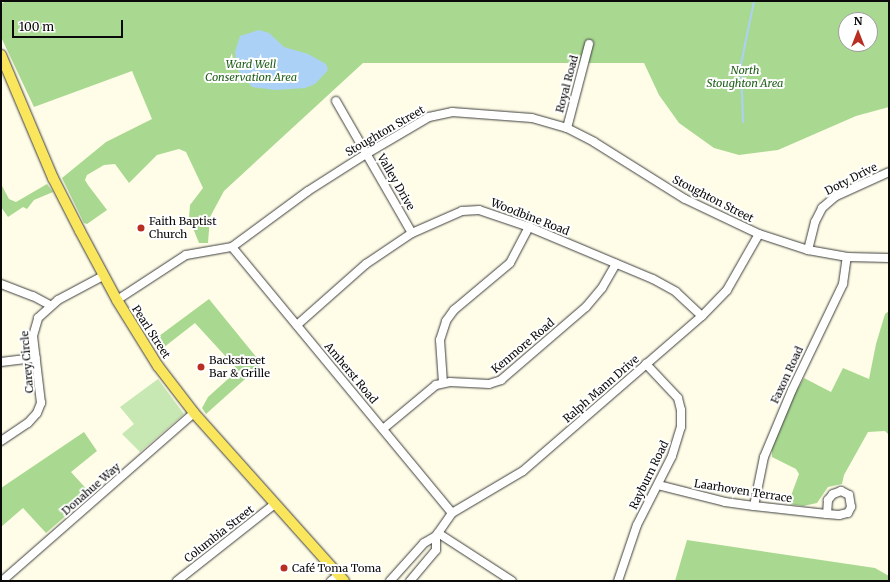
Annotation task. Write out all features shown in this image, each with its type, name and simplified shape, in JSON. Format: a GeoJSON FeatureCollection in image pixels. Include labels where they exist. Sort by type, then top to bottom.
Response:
{"type":"FeatureCollection","features":[{"type":"Feature","properties":{"kind":"main road","name":"Pearl Street"},"geometry":{"type":"LineString","coordinates":[[1,55],[53,178],[116,300],[158,366],[194,413],[275,504],[338,579]]}},
{"type":"Feature","properties":{"kind":"street","name":"Royal Road"},"geometry":{"type":"LineString","coordinates":[[567,128],[589,44]]}},
{"type":"Feature","properties":{"kind":"street","name":"Valley Drive"},"geometry":{"type":"LineString","coordinates":[[336,101],[412,233]]}},
{"type":"Feature","properties":{"kind":"street","name":"Stoughton Street"},"geometry":{"type":"LineString","coordinates":[[116,300],[186,255],[232,247],[308,191],[366,154],[429,117],[441,114],[471,112],[532,118],[567,128],[594,142],[685,199],[758,234],[808,250],[847,257],[889,258]]}},
{"type":"Feature","properties":{"kind":"street","name":"Doty Drive"},"geometry":{"type":"LineString","coordinates":[[808,250],[817,215],[828,202],[889,172]]}},
{"type":"Feature","properties":{"kind":"street","name":"Woodbine Road"},"geometry":{"type":"LineString","coordinates":[[296,325],[366,264],[412,233],[462,211],[479,210],[529,227],[665,286],[702,316]]}},
{"type":"Feature","properties":{"kind":"street"},"geometry":{"type":"LineString","coordinates":[[383,429],[430,389],[443,383],[440,340],[446,321],[454,310],[510,263],[529,227]]}},
{"type":"Feature","properties":{"kind":"street","name":"Ralph Mann Drive"},"geometry":{"type":"LineString","coordinates":[[390,581],[424,543],[437,535],[452,513],[523,471],[702,316],[727,290],[758,234]]}},
{"type":"Feature","properties":{"kind":"street","name":"Amherst Road"},"geometry":{"type":"LineString","coordinates":[[232,247],[452,513]]}},
{"type":"Feature","properties":{"kind":"street","name":"Faxon Road"},"geometry":{"type":"LineString","coordinates":[[754,506],[764,457],[792,390],[843,284],[847,257]]}},
{"type":"Feature","properties":{"kind":"street","name":"Kenmore Road"},"geometry":{"type":"LineString","coordinates":[[443,383],[489,384],[501,380],[586,307],[602,288],[616,264]]}},
{"type":"Feature","properties":{"kind":"street","name":"Carey Circle"},"geometry":{"type":"LineString","coordinates":[[1,441],[28,423],[37,413],[41,394],[36,358],[34,326],[50,305],[103,276]]}},
{"type":"Feature","properties":{"kind":"street"},"geometry":{"type":"LineString","coordinates":[[1,284],[33,296],[50,305]]}},
{"type":"Feature","properties":{"kind":"street"},"geometry":{"type":"LineString","coordinates":[[1,362],[36,358]]}},
{"type":"Feature","properties":{"kind":"street","name":"Rayburn Road"},"geometry":{"type":"LineString","coordinates":[[618,581],[637,525],[658,485],[679,439],[681,410],[670,387],[646,364]]}},
{"type":"Feature","properties":{"kind":"street","name":"Donahue Way"},"geometry":{"type":"LineString","coordinates":[[2,581],[194,413]]}},
{"type":"Feature","properties":{"kind":"street","name":"Laarhoven Terrace"},"geometry":{"type":"LineString","coordinates":[[658,485],[704,498],[754,506],[827,514]]}},
{"type":"Feature","properties":{"kind":"street","name":"Columbia Street"},"geometry":{"type":"LineString","coordinates":[[177,581],[275,504]]}},
{"type":"Feature","properties":{"kind":"street","name":"Ralph Mann Drive"},"geometry":{"type":"LineString","coordinates":[[410,581],[436,550],[437,535]]}},
{"type":"Feature","properties":{"kind":"street"},"geometry":{"type":"LineString","coordinates":[[437,535],[512,581]]}},
{"type":"Feature","properties":{"kind":"green space"},"geometry":{"type":"Polygon","coordinates":[[[6,1],[889,1],[889,107],[856,116],[778,150],[739,155],[714,148],[679,123],[659,95],[644,63],[363,63],[224,191],[210,217],[208,243],[199,243],[189,218],[190,205],[203,188],[186,152],[179,149],[157,155],[129,183],[115,164],[104,165],[87,175],[85,180],[107,210],[87,224],[84,223],[62,178],[106,142],[152,119],[132,71],[34,107],[1,37],[1,4],[6,1]]]}},
{"type":"Feature","properties":{"kind":"green space"},"geometry":{"type":"Polygon","coordinates":[[[1,184],[9,199],[16,202],[47,184],[53,192],[34,200],[27,209],[23,207],[8,217],[1,207],[1,184]]]}},
{"type":"Feature","properties":{"kind":"green space"},"geometry":{"type":"Polygon","coordinates":[[[209,299],[262,364],[206,414],[202,408],[208,397],[238,370],[195,323],[163,348],[156,349],[151,342],[209,299]]]}},
{"type":"Feature","properties":{"kind":"green space"},"geometry":{"type":"Polygon","coordinates":[[[889,311],[889,435],[885,431],[868,432],[844,475],[842,484],[828,487],[817,503],[803,506],[788,504],[799,474],[796,469],[772,457],[772,449],[791,400],[804,378],[831,392],[843,368],[869,379],[876,344],[885,314],[889,311]]]}},
{"type":"Feature","properties":{"kind":"green space"},"geometry":{"type":"Polygon","coordinates":[[[158,379],[184,414],[140,452],[122,434],[134,424],[120,407],[158,379]]]}},
{"type":"Feature","properties":{"kind":"green space"},"geometry":{"type":"Polygon","coordinates":[[[84,432],[97,451],[71,472],[91,494],[46,533],[23,508],[1,527],[1,488],[84,432]]]}},
{"type":"Feature","properties":{"kind":"green space"},"geometry":{"type":"Polygon","coordinates":[[[687,540],[875,568],[889,576],[889,581],[675,581],[687,540]]]}},
{"type":"Feature","properties":{"kind":"water"},"geometry":{"type":"Polygon","coordinates":[[[259,30],[269,33],[284,47],[308,54],[326,64],[328,70],[315,84],[305,88],[275,90],[252,87],[237,69],[235,52],[240,36],[259,30]]]}},
{"type":"Feature","properties":{"kind":"waterway"},"geometry":{"type":"LineString","coordinates":[[743,122],[741,64],[754,1]]}},
{"type":"Feature","properties":{"kind":"place","name":"Faith Baptist Church"},"geometry":{"type":"Point","coordinates":[141,228]}},
{"type":"Feature","properties":{"kind":"place","name":"Backstreet Bar & Grille"},"geometry":{"type":"Point","coordinates":[201,367]}},
{"type":"Feature","properties":{"kind":"place","name":"Café Toma Toma"},"geometry":{"type":"Point","coordinates":[284,568]}},
{"type":"Feature","properties":{"kind":"park label","name":"Ward Well Conservation Area"},"geometry":{"type":"Point","coordinates":[251,71]}},
{"type":"Feature","properties":{"kind":"park label","name":"North Stoughton Area"},"geometry":{"type":"Point","coordinates":[745,77]}}]}
